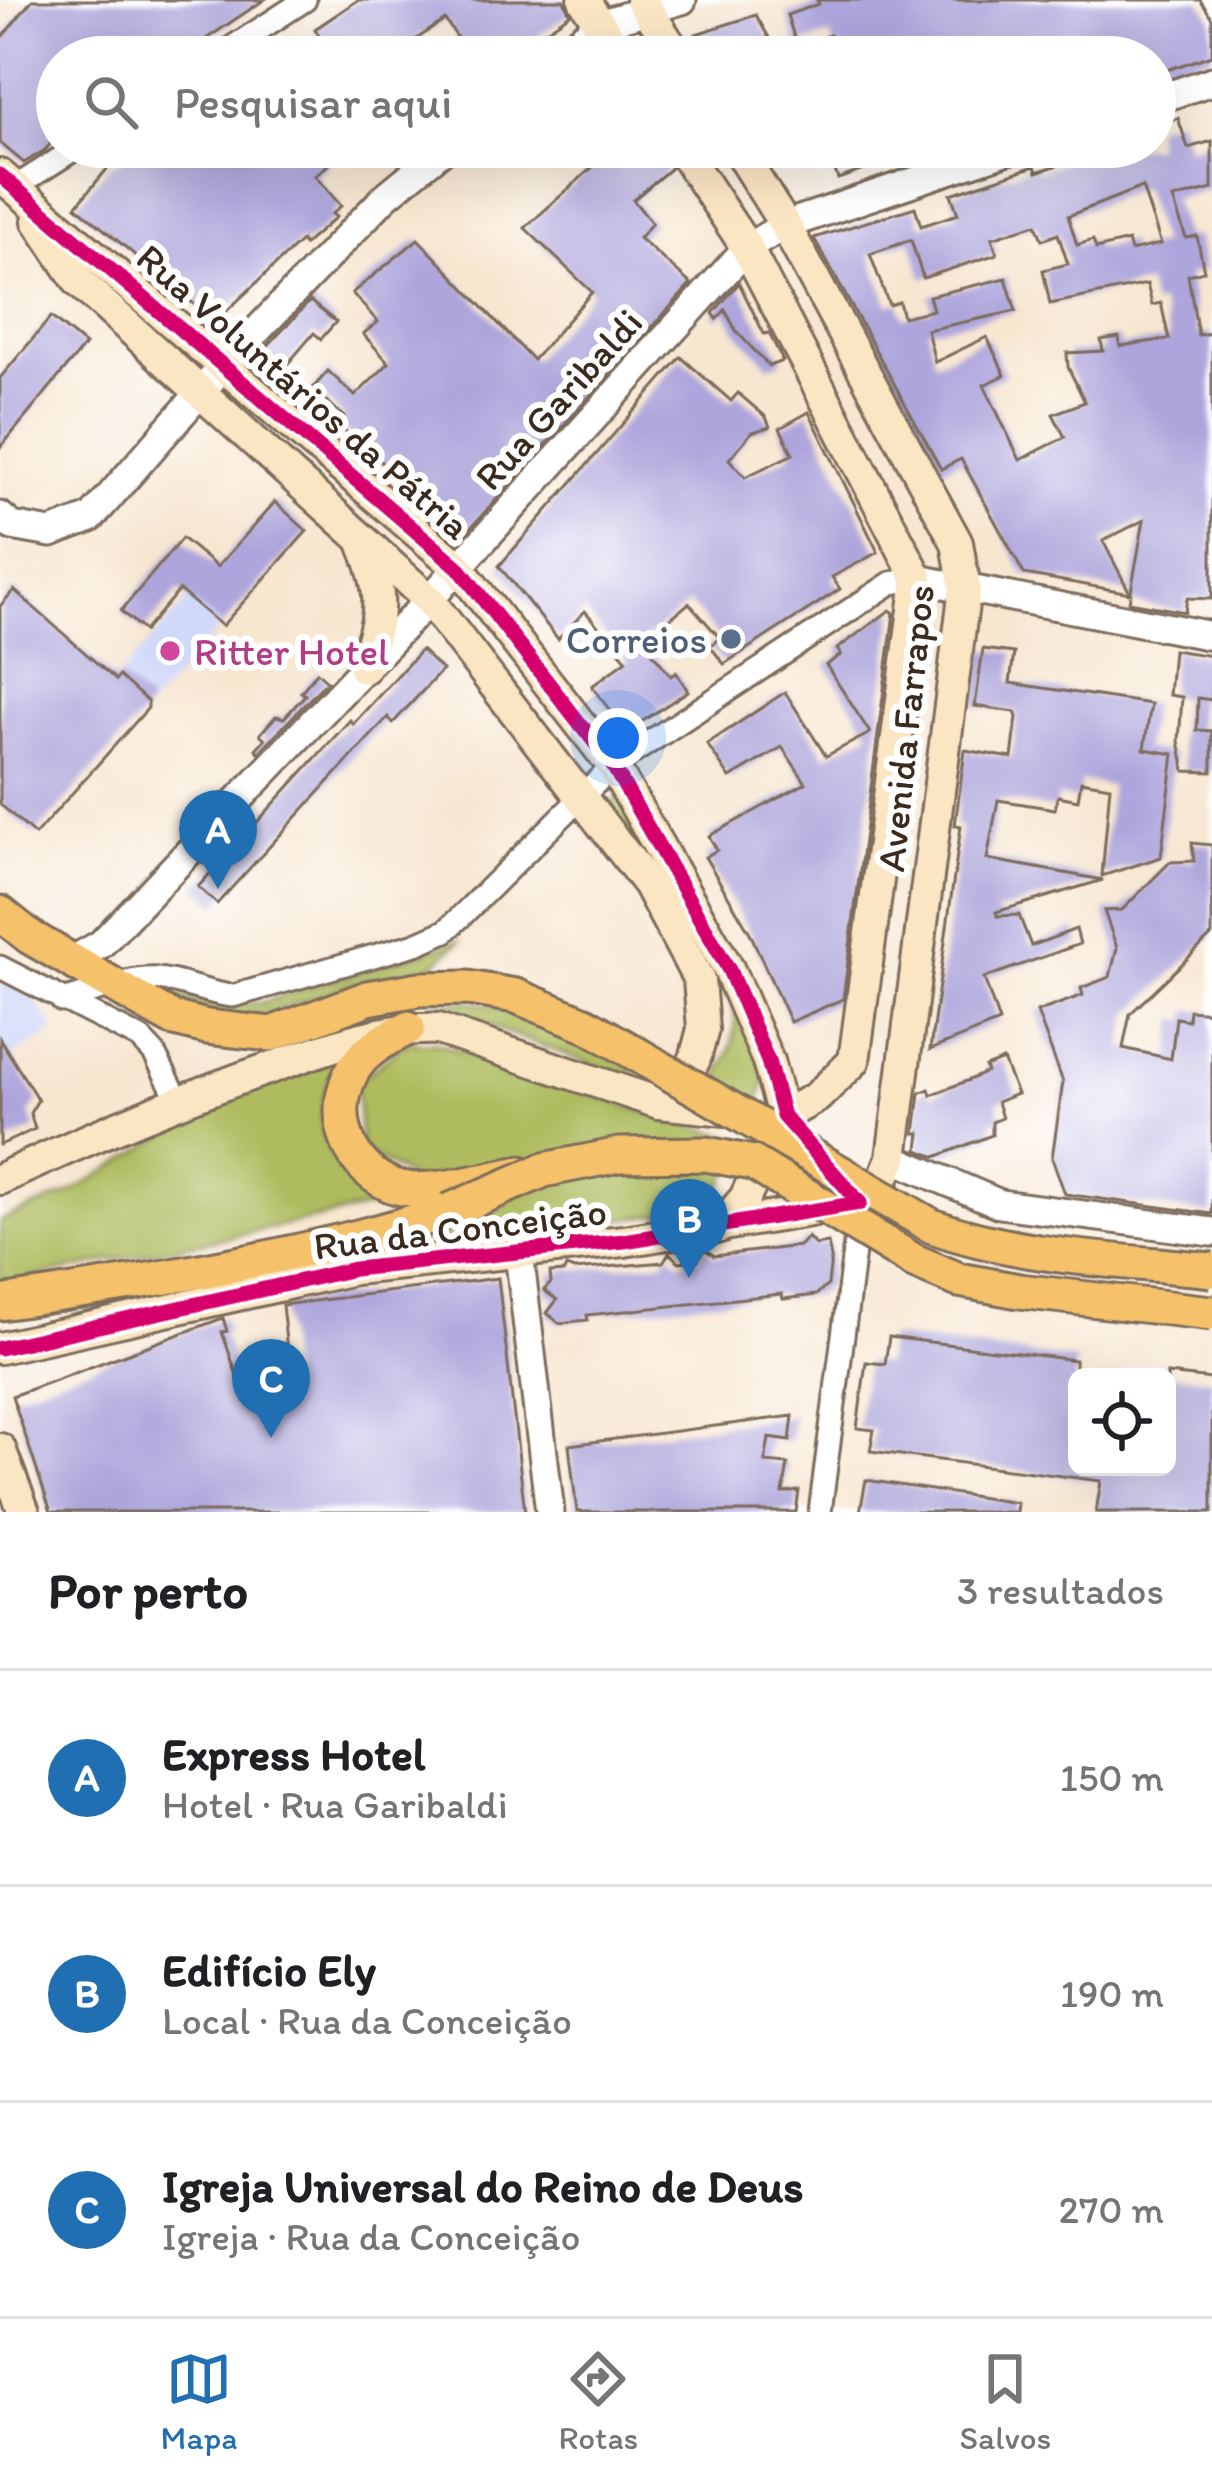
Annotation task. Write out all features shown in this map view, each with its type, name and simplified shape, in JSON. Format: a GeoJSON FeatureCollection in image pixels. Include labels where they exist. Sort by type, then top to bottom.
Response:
{"type":"FeatureCollection","features":[{"type":"Feature","properties":{"kind":"main road"},"geometry":{"type":"LineString","coordinates":[[645,6],[664,36]]}},
{"type":"Feature","properties":{"kind":"main road","name":"Avenida Farrapos"},"geometry":{"type":"LineString","coordinates":[[694,168],[747,248],[918,578],[854,1061],[818,1097],[783,1116]]}},
{"type":"Feature","properties":{"kind":"main road","name":"Avenida Farrapos"},"geometry":{"type":"LineString","coordinates":[[749,168],[785,225],[957,543],[965,588],[892,1159]]}},
{"type":"Feature","properties":{"kind":"main road","name":"Rua Voluntários da Pátria"},"geometry":{"type":"LineString","coordinates":[[5,189],[225,364],[458,567],[614,766],[729,970],[768,1060],[783,1116]]}},
{"type":"Feature","properties":{"kind":"main road","name":"Rua Voluntários da Pátria"},"geometry":{"type":"LineString","coordinates":[[5,189],[80,282],[429,600],[648,884],[699,980],[704,1029],[680,1086],[659,1103]]}},
{"type":"Feature","properties":{"kind":"main road"},"geometry":{"type":"LineString","coordinates":[[362,539],[379,582],[380,613],[364,668]]}},
{"type":"Feature","properties":{"kind":"main road"},"geometry":{"type":"LineString","coordinates":[[429,600],[466,606],[521,674],[561,699]]}},
{"type":"Feature","properties":{"kind":"main road"},"geometry":{"type":"LineString","coordinates":[[0,913],[30,937],[171,1018],[272,1034]]}},
{"type":"Feature","properties":{"kind":"main road"},"geometry":{"type":"LineString","coordinates":[[178,1100],[272,1034],[368,998],[452,988],[517,996],[585,1024],[932,1226],[976,1242],[1024,1251],[1212,1270]]}},
{"type":"Feature","properties":{"kind":"main road"},"geometry":{"type":"LineString","coordinates":[[0,1179],[178,1100],[355,1038],[408,1028],[438,1029],[659,1103],[783,1116],[746,1198],[720,1227]]}},
{"type":"Feature","properties":{"kind":"main road"},"geometry":{"type":"LineString","coordinates":[[408,1028],[380,1042],[347,1080],[341,1106],[343,1132],[370,1173],[392,1186],[450,1198]]}},
{"type":"Feature","properties":{"kind":"main road"},"geometry":{"type":"LineString","coordinates":[[0,1303],[362,1238],[450,1198],[544,1170],[619,1155],[706,1154],[753,1163],[893,1250],[959,1280],[1212,1313]]}},
{"type":"Feature","properties":{"kind":"main road"},"geometry":{"type":"LineString","coordinates":[[860,1202],[882,1182],[892,1159]]}},
{"type":"Feature","properties":{"kind":"main road","name":"Rua da Conceição"},"geometry":{"type":"LineString","coordinates":[[2,1349],[354,1270],[720,1227],[860,1202]]}},
{"type":"Feature","properties":{"kind":"main road"},"geometry":{"type":"LineString","coordinates":[[0,1449],[23,1512]]}},
{"type":"Feature","properties":{"kind":"street"},"geometry":{"type":"LineString","coordinates":[[249,36],[305,0]]}},
{"type":"Feature","properties":{"kind":"street"},"geometry":{"type":"LineString","coordinates":[[573,36],[591,12],[682,0]]}},
{"type":"Feature","properties":{"kind":"street"},"geometry":{"type":"LineString","coordinates":[[1176,93],[1212,81]]}},
{"type":"Feature","properties":{"kind":"street"},"geometry":{"type":"LineString","coordinates":[[5,189],[41,168]]}},
{"type":"Feature","properties":{"kind":"street"},"geometry":{"type":"LineString","coordinates":[[0,517],[13,526],[51,533],[91,518],[225,364],[386,196],[420,168]]}},
{"type":"Feature","properties":{"kind":"street","name":"Rua Garibaldi"},"geometry":{"type":"LineString","coordinates":[[73,960],[101,944],[429,600],[747,248],[785,225],[955,168]]}},
{"type":"Feature","properties":{"kind":"street"},"geometry":{"type":"LineString","coordinates":[[62,1001],[162,979],[233,996],[416,944],[446,931],[614,766],[891,583],[918,578],[1212,636]]}},
{"type":"Feature","properties":{"kind":"street"},"geometry":{"type":"LineString","coordinates":[[0,967],[141,1039],[154,1053],[178,1100]]}},
{"type":"Feature","properties":{"kind":"street"},"geometry":{"type":"LineString","coordinates":[[892,1159],[1000,1204],[1212,1232]]}},
{"type":"Feature","properties":{"kind":"street"},"geometry":{"type":"LineString","coordinates":[[820,1512],[860,1202]]}},
{"type":"Feature","properties":{"kind":"street"},"geometry":{"type":"LineString","coordinates":[[519,1253],[550,1512]]}},
{"type":"Feature","properties":{"kind":"shaded area","name":"Ritter Hotel"},"geometry":{"type":"Polygon","coordinates":[[[275,502],[307,531],[35,835],[3,806],[275,502]]]}},
{"type":"Feature","properties":{"kind":"shaded area"},"geometry":{"type":"Polygon","coordinates":[[[0,949],[56,1031],[11,1057],[38,1100],[30,1113],[35,1129],[0,1145],[0,949]]]}},
{"type":"Feature","properties":{"kind":"green space"},"geometry":{"type":"Polygon","coordinates":[[[624,791],[727,973],[766,1079],[759,1101],[711,1087],[732,1042],[732,1003],[685,912],[607,808],[624,791]]]}},
{"type":"Feature","properties":{"kind":"green space"},"geometry":{"type":"Polygon","coordinates":[[[461,940],[429,969],[369,978],[264,1015],[208,1018],[158,996],[169,991],[211,1005],[260,1003],[461,940]]]}},
{"type":"Feature","properties":{"kind":"green space"},"geometry":{"type":"Polygon","coordinates":[[[468,1001],[561,1026],[646,1073],[607,1070],[430,1004],[468,1001]]]}},
{"type":"Feature","properties":{"kind":"green space"},"geometry":{"type":"Polygon","coordinates":[[[406,1042],[437,1043],[745,1141],[717,1195],[680,1212],[397,1245],[505,1207],[489,1164],[417,1182],[361,1149],[356,1083],[406,1042]]]}},
{"type":"Feature","properties":{"kind":"green space"},"geometry":{"type":"Polygon","coordinates":[[[341,1055],[323,1101],[325,1140],[346,1174],[383,1205],[9,1282],[0,1294],[0,1221],[68,1194],[235,1094],[341,1055]]]}},
{"type":"Feature","properties":{"kind":"building"},"geometry":{"type":"Polygon","coordinates":[[[32,0],[264,0],[210,36],[36,36],[36,156],[24,163],[0,143],[0,40],[32,0]]]}},
{"type":"Feature","properties":{"kind":"building"},"geometry":{"type":"Polygon","coordinates":[[[358,0],[564,0],[570,14],[538,36],[456,36],[445,20],[421,36],[320,36],[315,29],[358,0]]]}},
{"type":"Feature","properties":{"kind":"building"},"geometry":{"type":"Polygon","coordinates":[[[817,0],[1200,0],[1212,18],[1212,55],[1176,67],[1176,36],[794,36],[787,15],[819,4],[817,0]]]}},
{"type":"Feature","properties":{"kind":"building"},"geometry":{"type":"Polygon","coordinates":[[[756,15],[768,36],[697,36],[756,15]]]}},
{"type":"Feature","properties":{"kind":"building"},"geometry":{"type":"Polygon","coordinates":[[[1178,118],[1188,148],[1212,141],[1212,189],[1173,199],[1186,238],[1197,236],[1204,271],[1188,275],[1198,335],[1212,333],[1212,599],[1187,598],[1185,612],[1129,602],[1144,520],[1103,541],[1130,593],[1024,574],[961,459],[941,469],[814,238],[915,207],[921,226],[958,214],[951,194],[1029,168],[1037,172],[1049,168],[1176,168],[1178,118]],[[1142,187],[1068,216],[1077,245],[1093,240],[1096,249],[1128,241],[1131,251],[1161,244],[1142,187]],[[1036,224],[992,238],[997,254],[923,278],[911,240],[870,254],[889,305],[899,302],[903,317],[933,310],[929,296],[1006,278],[1016,311],[927,330],[935,362],[987,337],[1005,375],[984,385],[1020,460],[1065,437],[1053,414],[1085,402],[1068,367],[1067,353],[1103,351],[1101,340],[1119,337],[1120,346],[1169,339],[1161,303],[1152,305],[1147,284],[1050,304],[1043,270],[1068,264],[1058,234],[1042,240],[1036,224]]]}},
{"type":"Feature","properties":{"kind":"building"},"geometry":{"type":"Polygon","coordinates":[[[108,168],[324,168],[315,176],[341,206],[332,214],[336,217],[304,245],[301,241],[215,322],[188,299],[193,293],[169,267],[160,276],[76,206],[108,168]]]}},
{"type":"Feature","properties":{"kind":"building"},"geometry":{"type":"Polygon","coordinates":[[[592,168],[671,168],[633,200],[652,223],[639,238],[691,284],[465,534],[337,424],[344,417],[313,388],[328,371],[355,396],[389,363],[363,334],[378,322],[352,293],[418,239],[533,360],[592,292],[525,228],[592,168]]]}},
{"type":"Feature","properties":{"kind":"building"},"geometry":{"type":"Polygon","coordinates":[[[834,168],[869,168],[838,179],[834,168]]]}},
{"type":"Feature","properties":{"kind":"building"},"geometry":{"type":"Polygon","coordinates":[[[739,283],[783,361],[769,366],[737,332],[725,310],[717,319],[713,313],[739,283]]]}},
{"type":"Feature","properties":{"kind":"building"},"geometry":{"type":"Polygon","coordinates":[[[310,301],[336,322],[321,339],[314,333],[279,374],[258,356],[310,301]]]}},
{"type":"Feature","properties":{"kind":"building"},"geometry":{"type":"Polygon","coordinates":[[[51,317],[85,345],[0,448],[0,378],[51,317]]]}},
{"type":"Feature","properties":{"kind":"building"},"geometry":{"type":"Polygon","coordinates":[[[681,357],[731,401],[738,393],[766,417],[770,427],[752,432],[729,459],[745,477],[793,454],[780,428],[809,412],[878,552],[832,577],[840,589],[724,664],[710,646],[720,638],[689,603],[643,641],[671,676],[676,672],[688,691],[626,732],[592,686],[627,660],[585,611],[558,639],[499,566],[681,357]]]}},
{"type":"Feature","properties":{"kind":"building"},"geometry":{"type":"Polygon","coordinates":[[[275,502],[307,531],[222,626],[179,590],[144,631],[121,611],[182,538],[217,567],[275,502]]]}},
{"type":"Feature","properties":{"kind":"building"},"geometry":{"type":"Polygon","coordinates":[[[14,590],[116,680],[119,676],[148,702],[148,708],[35,835],[0,804],[0,606],[14,590]]]}},
{"type":"Feature","properties":{"kind":"building"},"geometry":{"type":"Polygon","coordinates":[[[890,610],[894,613],[843,999],[790,1022],[750,933],[705,857],[717,850],[709,836],[806,783],[782,747],[730,778],[707,744],[785,692],[826,756],[870,733],[826,665],[841,655],[837,649],[890,610]]]}},
{"type":"Feature","properties":{"kind":"building"},"geometry":{"type":"Polygon","coordinates":[[[983,649],[1014,653],[1010,683],[1151,704],[1144,749],[1174,754],[1161,857],[1102,876],[1110,786],[1081,781],[1078,800],[1058,796],[1055,809],[998,800],[987,859],[1103,880],[996,912],[997,916],[1019,915],[1031,946],[1076,929],[1080,944],[984,978],[999,1022],[930,1050],[961,826],[955,825],[965,750],[1012,758],[1015,712],[975,706],[983,649]]]}},
{"type":"Feature","properties":{"kind":"building"},"geometry":{"type":"Polygon","coordinates":[[[421,650],[442,670],[393,723],[388,717],[217,904],[198,887],[350,720],[353,724],[421,650]]]}},
{"type":"Feature","properties":{"kind":"building"},"geometry":{"type":"Polygon","coordinates":[[[1173,650],[1212,656],[1212,700],[1198,698],[1197,730],[1212,731],[1212,772],[1185,771],[1179,741],[1182,697],[1169,695],[1173,650]]]}},
{"type":"Feature","properties":{"kind":"building"},"geometry":{"type":"Polygon","coordinates":[[[317,672],[327,681],[259,752],[256,749],[265,739],[260,734],[276,716],[284,718],[305,695],[301,692],[317,672]]]}},
{"type":"Feature","properties":{"kind":"building"},"geometry":{"type":"Polygon","coordinates":[[[1192,843],[1212,845],[1212,935],[1130,1014],[1123,1048],[1171,1059],[1176,1018],[1188,1020],[1189,1010],[1212,1012],[1212,1214],[1065,1194],[1052,1158],[1063,1082],[1037,1012],[1083,995],[1081,988],[1110,977],[1117,948],[1104,911],[1122,910],[1170,862],[1194,861],[1192,843]]]}},
{"type":"Feature","properties":{"kind":"building"},"geometry":{"type":"Polygon","coordinates":[[[0,1039],[38,1100],[30,1113],[35,1129],[0,1145],[0,1039]]]}},
{"type":"Feature","properties":{"kind":"building"},"geometry":{"type":"Polygon","coordinates":[[[1003,1060],[1017,1094],[997,1102],[1002,1118],[992,1122],[992,1135],[936,1157],[918,1150],[920,1093],[929,1089],[931,1095],[969,1080],[1003,1060]]]}},
{"type":"Feature","properties":{"kind":"building"},"geometry":{"type":"Polygon","coordinates":[[[808,1237],[815,1245],[828,1243],[831,1258],[828,1285],[816,1295],[783,1299],[782,1294],[587,1315],[588,1320],[559,1323],[547,1313],[557,1300],[544,1290],[551,1283],[550,1273],[564,1272],[566,1267],[663,1262],[669,1253],[679,1262],[698,1260],[705,1249],[714,1256],[799,1246],[808,1237]]]}},
{"type":"Feature","properties":{"kind":"building"},"geometry":{"type":"Polygon","coordinates":[[[498,1278],[525,1512],[51,1512],[12,1396],[223,1318],[227,1331],[222,1332],[243,1393],[291,1386],[282,1305],[498,1278]]]}},
{"type":"Feature","properties":{"kind":"building"},"geometry":{"type":"Polygon","coordinates":[[[889,1337],[1075,1360],[1075,1368],[1068,1368],[1068,1476],[1176,1476],[1176,1375],[1212,1379],[1212,1512],[1096,1512],[1101,1481],[870,1451],[874,1430],[857,1428],[866,1362],[885,1364],[889,1337]]]}},
{"type":"Feature","properties":{"kind":"building"},"geometry":{"type":"Polygon","coordinates":[[[793,1416],[790,1441],[769,1438],[765,1462],[788,1464],[783,1493],[799,1491],[796,1512],[577,1512],[569,1445],[793,1416]]]}},
{"type":"Feature","properties":{"kind":"building"},"geometry":{"type":"Polygon","coordinates":[[[866,1480],[1017,1503],[1016,1512],[860,1512],[866,1480]]]}},
{"type":"Feature","properties":{"kind":"cycle path"},"geometry":{"type":"LineString","coordinates":[[0,175],[458,567],[613,766],[729,970],[768,1061],[783,1116],[860,1203]]}},
{"type":"Feature","properties":{"kind":"cycle path"},"geometry":{"type":"LineString","coordinates":[[0,1348],[354,1269],[624,1241],[860,1203]]}},
{"type":"Feature","properties":{"kind":"place","name":"Correios"},"geometry":{"type":"Point","coordinates":[731,639]}},
{"type":"Feature","properties":{"kind":"place","name":"Ritter Hotel"},"geometry":{"type":"Point","coordinates":[170,651]}},
{"type":"Feature","properties":{"kind":"place","name":"Express Hotel"},"geometry":{"type":"Point","coordinates":[218,889]}},
{"type":"Feature","properties":{"kind":"place","name":"Edifício Ely"},"geometry":{"type":"Point","coordinates":[689,1278]}},
{"type":"Feature","properties":{"kind":"place","name":"Igreja Universal do Reino de Deus"},"geometry":{"type":"Point","coordinates":[271,1438]}}]}
